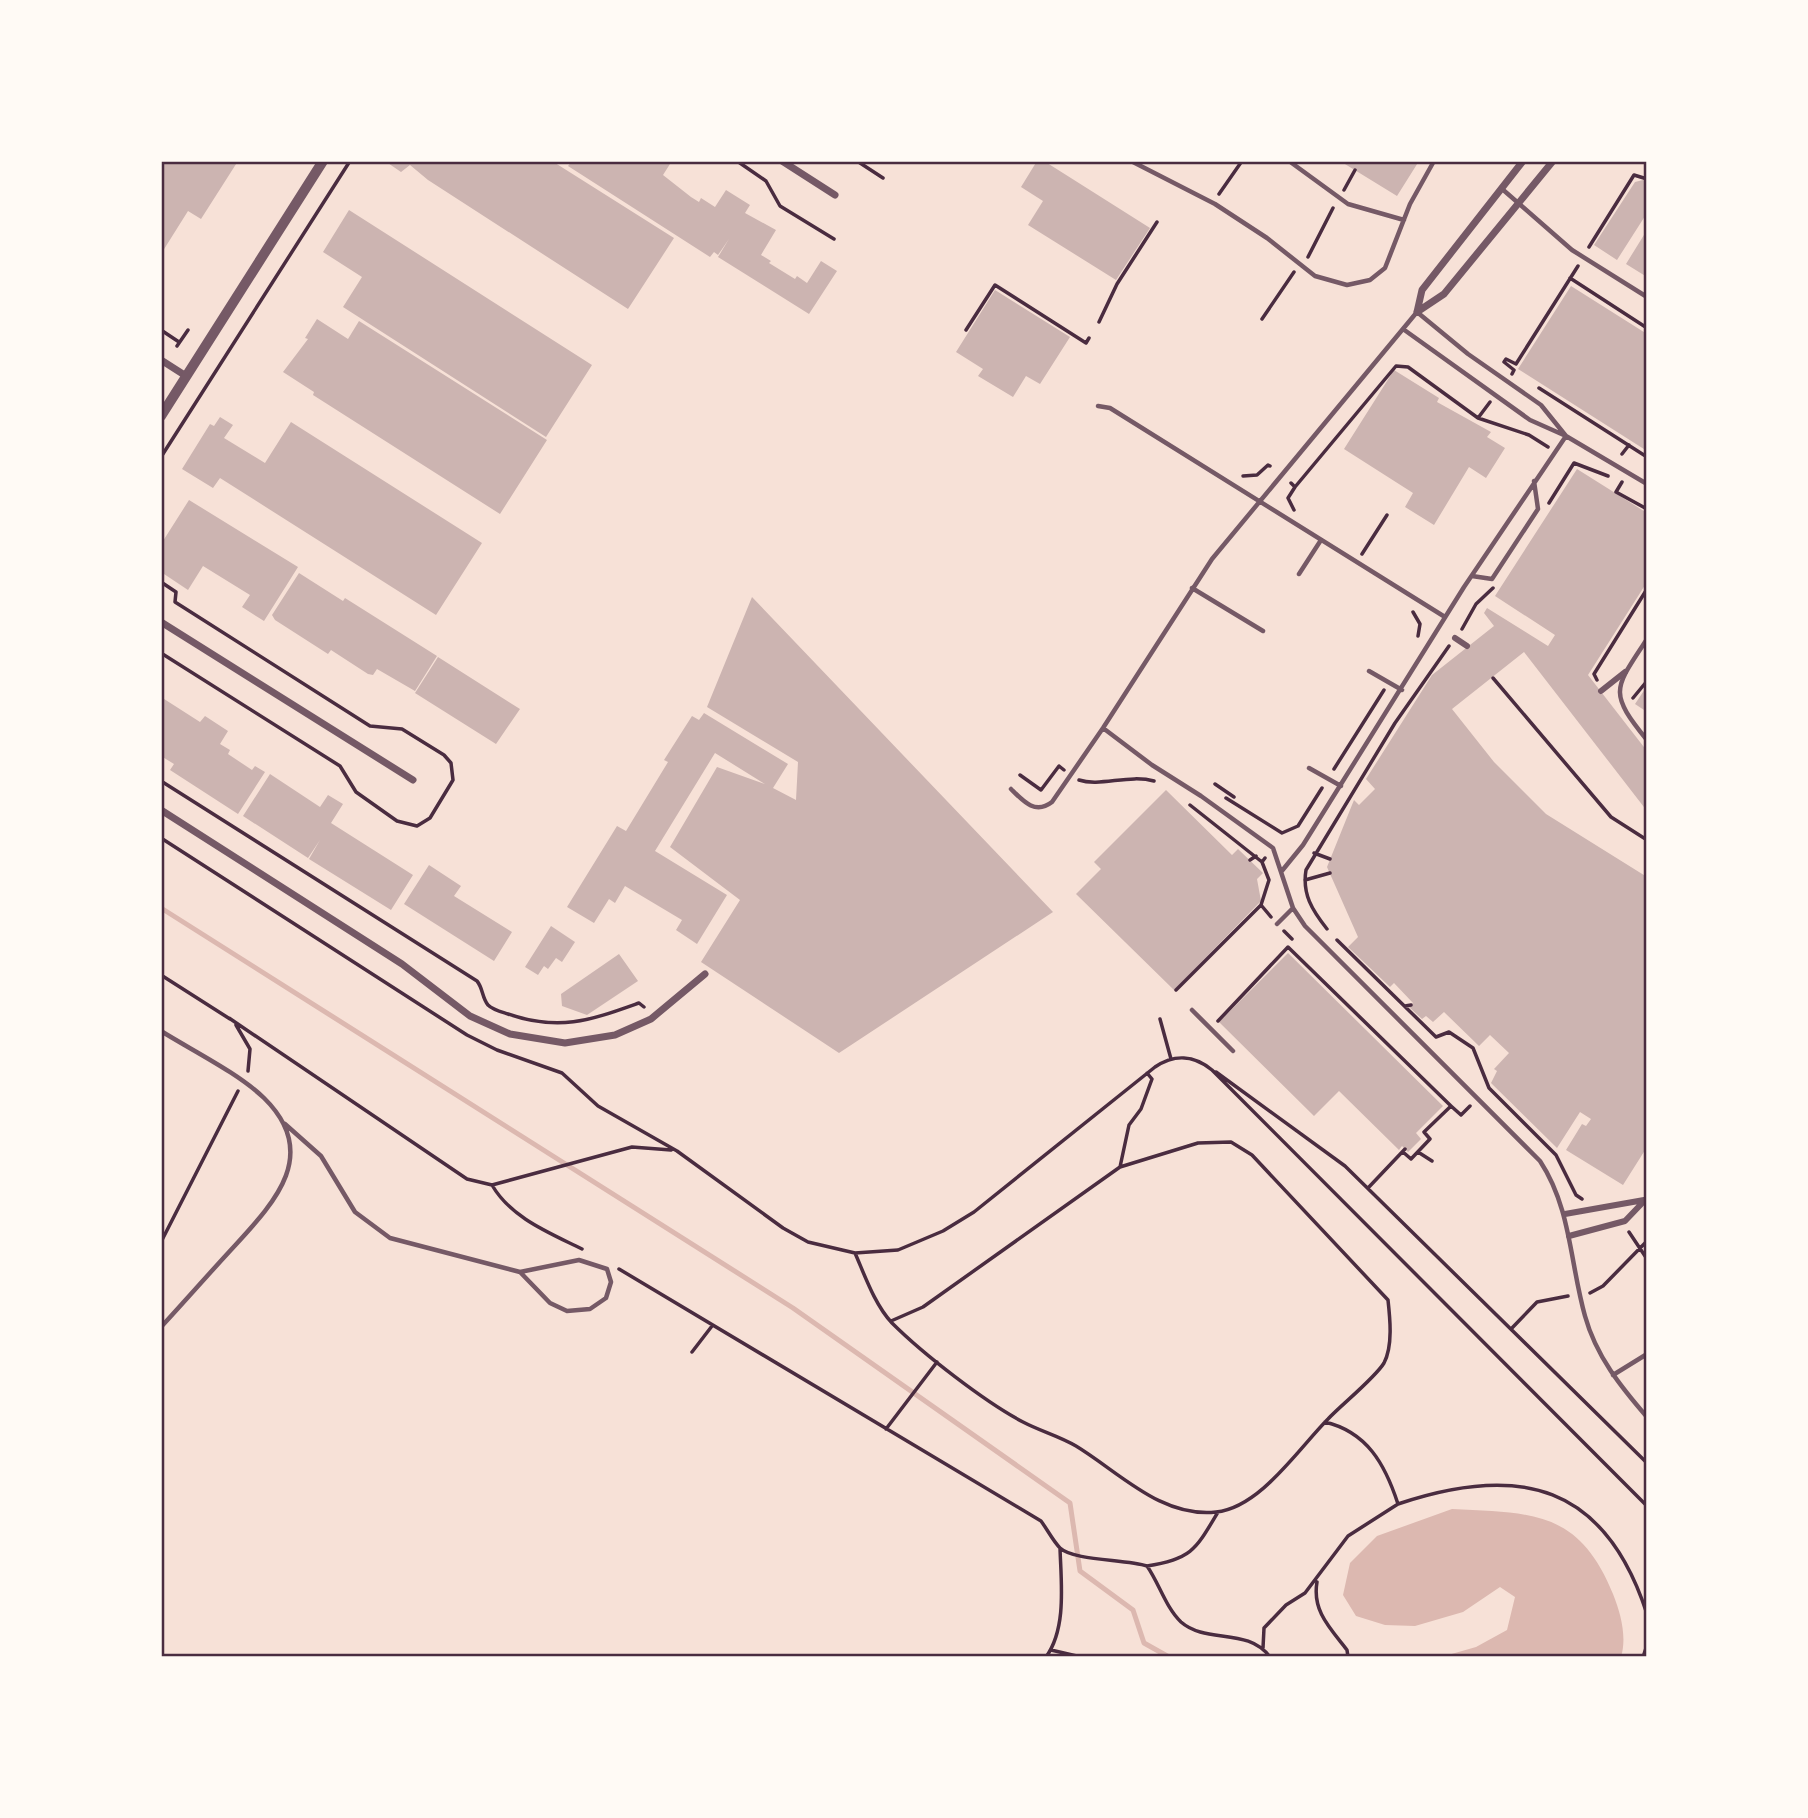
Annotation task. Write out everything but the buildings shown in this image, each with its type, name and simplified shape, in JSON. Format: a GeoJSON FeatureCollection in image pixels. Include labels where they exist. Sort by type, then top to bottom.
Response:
{"type":"FeatureCollection","features":[{"type":"Feature","properties":{"kind":"street"},"geometry":{"type":"LineString","coordinates":[[161,416],[323,161]]}},
{"type":"Feature","properties":{"kind":"street"},"geometry":{"type":"LineString","coordinates":[[782,161],[835,195]]}},
{"type":"Feature","properties":{"kind":"street"},"geometry":{"type":"LineString","coordinates":[[1417,312],[1422,290],[1523,161]]}},
{"type":"Feature","properties":{"kind":"street"},"geometry":{"type":"LineString","coordinates":[[1417,312],[1444,294],[1553,161]]}},
{"type":"Feature","properties":{"kind":"street"},"geometry":{"type":"LineString","coordinates":[[161,360],[186,376]]}},
{"type":"Feature","properties":{"kind":"street"},"geometry":{"type":"LineString","coordinates":[[161,622],[413,780]]}},
{"type":"Feature","properties":{"kind":"street"},"geometry":{"type":"LineString","coordinates":[[1455,638],[1467,646]]}},
{"type":"Feature","properties":{"kind":"street"},"geometry":{"type":"LineString","coordinates":[[1601,691],[1625,671]]}},
{"type":"Feature","properties":{"kind":"street"},"geometry":{"type":"LineString","coordinates":[[161,810],[402,964],[470,1016],[510,1034],[551,1043],[592,1041],[615,1035],[651,1019],[705,974]]}},
{"type":"Feature","properties":{"kind":"street"},"geometry":{"type":"LineString","coordinates":[[1565,1214],[1646,1199]]}},
{"type":"Feature","properties":{"kind":"street"},"geometry":{"type":"LineString","coordinates":[[1569,1236],[1625,1221],[1646,1199]]}},
{"type":"Feature","properties":{"kind":"lane"},"geometry":{"type":"LineString","coordinates":[[1131,161],[1216,204],[1267,238],[1315,276],[1329,282],[1358,284],[1375,278],[1389,262],[1404,220],[1434,161]]}},
{"type":"Feature","properties":{"kind":"lane"},"geometry":{"type":"LineString","coordinates":[[1289,161],[1348,204],[1404,220]]}},
{"type":"Feature","properties":{"kind":"lane"},"geometry":{"type":"LineString","coordinates":[[1501,188],[1572,250],[1647,297]]}},
{"type":"Feature","properties":{"kind":"lane"},"geometry":{"type":"LineString","coordinates":[[1011,789],[1028,805],[1041,807],[1052,802],[1104,728],[1192,588],[1258,500],[1282,476],[1417,312],[1468,354],[1541,405],[1566,436]]}},
{"type":"Feature","properties":{"kind":"lane"},"geometry":{"type":"LineString","coordinates":[[1403,329],[1530,419],[1566,436],[1647,484]]}},
{"type":"Feature","properties":{"kind":"lane"},"geometry":{"type":"LineString","coordinates":[[1098,406],[1110,408],[1446,617]]}},
{"type":"Feature","properties":{"kind":"lane"},"geometry":{"type":"LineString","coordinates":[[1281,872],[1303,845],[1472,575],[1566,436]]}},
{"type":"Feature","properties":{"kind":"lane"},"geometry":{"type":"LineString","coordinates":[[1472,575],[1492,579],[1538,509],[1534,480]]}},
{"type":"Feature","properties":{"kind":"lane"},"geometry":{"type":"LineString","coordinates":[[1300,574],[1321,540]]}},
{"type":"Feature","properties":{"kind":"lane"},"geometry":{"type":"LineString","coordinates":[[1192,588],[1262,631]]}},
{"type":"Feature","properties":{"kind":"lane"},"geometry":{"type":"LineString","coordinates":[[1647,639],[1625,671],[1620,688],[1621,706],[1647,740]]}},
{"type":"Feature","properties":{"kind":"lane"},"geometry":{"type":"LineString","coordinates":[[1369,671],[1402,690]]}},
{"type":"Feature","properties":{"kind":"lane"},"geometry":{"type":"LineString","coordinates":[[1104,728],[1152,765],[1201,796],[1273,848],[1293,908],[1305,926],[1540,1161],[1554,1185],[1565,1214],[1585,1317],[1599,1352],[1613,1375],[1647,1417]]}},
{"type":"Feature","properties":{"kind":"lane"},"geometry":{"type":"LineString","coordinates":[[1309,768],[1341,786]]}},
{"type":"Feature","properties":{"kind":"lane"},"geometry":{"type":"LineString","coordinates":[[1277,924],[1293,908]]}},
{"type":"Feature","properties":{"kind":"lane"},"geometry":{"type":"LineString","coordinates":[[1192,1010],[1233,1051]]}},
{"type":"Feature","properties":{"kind":"lane"},"geometry":{"type":"LineString","coordinates":[[161,1031],[264,1098],[285,1124],[314,1147],[346,1200],[376,1230],[408,1245],[520,1272],[572,1261],[587,1261],[607,1269],[611,1282],[606,1298],[599,1304],[579,1312],[567,1311],[550,1303],[520,1272]]}},
{"type":"Feature","properties":{"kind":"lane"},"geometry":{"type":"LineString","coordinates":[[161,1327],[278,1197],[290,1157],[285,1124]]}},
{"type":"Feature","properties":{"kind":"lane"},"geometry":{"type":"LineString","coordinates":[[1613,1375],[1647,1354]]}},
{"type":"Feature","properties":{"kind":"path"},"geometry":{"type":"LineString","coordinates":[[161,457],[350,161]]}},
{"type":"Feature","properties":{"kind":"path"},"geometry":{"type":"LineString","coordinates":[[737,161],[766,181],[780,206],[834,239]]}},
{"type":"Feature","properties":{"kind":"path"},"geometry":{"type":"LineString","coordinates":[[857,161],[884,178]]}},
{"type":"Feature","properties":{"kind":"path"},"geometry":{"type":"LineString","coordinates":[[1218,195],[1242,161]]}},
{"type":"Feature","properties":{"kind":"path"},"geometry":{"type":"LineString","coordinates":[[1343,192],[1355,170]]}},
{"type":"Feature","properties":{"kind":"path"},"geometry":{"type":"LineString","coordinates":[[1307,258],[1334,206]]}},
{"type":"Feature","properties":{"kind":"path"},"geometry":{"type":"LineString","coordinates":[[1099,322],[1117,284],[1157,222]]}},
{"type":"Feature","properties":{"kind":"path"},"geometry":{"type":"LineString","coordinates":[[1262,319],[1296,270]]}},
{"type":"Feature","properties":{"kind":"path"},"geometry":{"type":"LineString","coordinates":[[1570,278],[1647,328]]}},
{"type":"Feature","properties":{"kind":"path"},"geometry":{"type":"LineString","coordinates":[[966,330],[995,285],[1086,343],[1089,338]]}},
{"type":"Feature","properties":{"kind":"path"},"geometry":{"type":"LineString","coordinates":[[161,330],[178,344],[188,330]]}},
{"type":"Feature","properties":{"kind":"path"},"geometry":{"type":"LineString","coordinates":[[1294,510],[1288,498],[1293,485],[1392,368],[1399,365],[1420,375],[1489,424],[1529,435],[1574,463],[1630,487]]}},
{"type":"Feature","properties":{"kind":"path"},"geometry":{"type":"LineString","coordinates":[[1537,386],[1647,457]]}},
{"type":"Feature","properties":{"kind":"path"},"geometry":{"type":"LineString","coordinates":[[1622,454],[1629,445]]}},
{"type":"Feature","properties":{"kind":"path"},"geometry":{"type":"LineString","coordinates":[[1545,510],[1574,463]]}},
{"type":"Feature","properties":{"kind":"path"},"geometry":{"type":"LineString","coordinates":[[1238,474],[1251,477],[1270,466]]}},
{"type":"Feature","properties":{"kind":"path"},"geometry":{"type":"LineString","coordinates":[[1622,482],[1616,492],[1647,509]]}},
{"type":"Feature","properties":{"kind":"path"},"geometry":{"type":"LineString","coordinates":[[1357,561],[1387,515]]}},
{"type":"Feature","properties":{"kind":"path"},"geometry":{"type":"LineString","coordinates":[[1496,586],[1476,604],[1455,638],[1435,662],[1314,853],[1305,880],[1309,904],[1329,932],[1436,1037],[1449,1032],[1473,1048],[1489,1088],[1556,1154],[1576,1195],[1591,1202]]}},
{"type":"Feature","properties":{"kind":"path"},"geometry":{"type":"LineString","coordinates":[[1402,606],[1418,617],[1421,630],[1418,637]]}},
{"type":"Feature","properties":{"kind":"path"},"geometry":{"type":"LineString","coordinates":[[1493,678],[1611,817],[1647,840]]}},
{"type":"Feature","properties":{"kind":"path"},"geometry":{"type":"LineString","coordinates":[[1262,862],[1282,833],[1298,826],[1389,682]]}},
{"type":"Feature","properties":{"kind":"path"},"geometry":{"type":"LineString","coordinates":[[1020,775],[1041,790],[1059,766],[1086,782],[1145,779],[1166,787]]}},
{"type":"Feature","properties":{"kind":"path"},"geometry":{"type":"LineString","coordinates":[[161,781],[477,981],[487,1003],[494,1009],[531,1020],[565,1023],[597,1019],[639,1003],[644,1007]]}},
{"type":"Feature","properties":{"kind":"path"},"geometry":{"type":"LineString","coordinates":[[1204,784],[1282,833]]}},
{"type":"Feature","properties":{"kind":"path"},"geometry":{"type":"LineString","coordinates":[[1215,785],[1224,795],[1234,797]]}},
{"type":"Feature","properties":{"kind":"path"},"geometry":{"type":"LineString","coordinates":[[1176,990],[1261,905],[1269,880],[1262,862],[1256,856],[1183,799]]}},
{"type":"Feature","properties":{"kind":"path"},"geometry":{"type":"LineString","coordinates":[[161,838],[445,1022],[497,1050],[562,1073],[598,1106],[677,1151],[783,1228],[808,1242],[855,1253],[898,1250],[974,1212],[1147,1073],[1171,1059],[1188,1058],[1206,1065],[1345,1166],[1647,1463]]}},
{"type":"Feature","properties":{"kind":"path"},"geometry":{"type":"LineString","coordinates":[[1314,853],[1330,859]]}},
{"type":"Feature","properties":{"kind":"path"},"geometry":{"type":"LineString","coordinates":[[1250,860],[1256,856]]}},
{"type":"Feature","properties":{"kind":"path"},"geometry":{"type":"LineString","coordinates":[[1305,880],[1330,873]]}},
{"type":"Feature","properties":{"kind":"path"},"geometry":{"type":"LineString","coordinates":[[1261,905],[1292,939]]}},
{"type":"Feature","properties":{"kind":"path"},"geometry":{"type":"LineString","coordinates":[[1344,946],[1349,942]]}},
{"type":"Feature","properties":{"kind":"path"},"geometry":{"type":"LineString","coordinates":[[1215,1033],[1218,1020],[1288,947],[1461,1115],[1489,1088]]}},
{"type":"Feature","properties":{"kind":"path"},"geometry":{"type":"LineString","coordinates":[[161,975],[467,1179],[492,1185],[632,1147],[677,1151]]}},
{"type":"Feature","properties":{"kind":"path"},"geometry":{"type":"LineString","coordinates":[[1405,1006],[1411,1004]]}},
{"type":"Feature","properties":{"kind":"path"},"geometry":{"type":"LineString","coordinates":[[161,1242],[251,1063],[250,1049],[242,1033],[229,1018]]}},
{"type":"Feature","properties":{"kind":"path"},"geometry":{"type":"LineString","coordinates":[[1160,1020],[1171,1059]]}},
{"type":"Feature","properties":{"kind":"path"},"geometry":{"type":"LineString","coordinates":[[1206,1065],[1647,1506]]}},
{"type":"Feature","properties":{"kind":"path"},"geometry":{"type":"LineString","coordinates":[[1120,1167],[1129,1125],[1151,1087],[1152,1079],[1147,1073]]}},
{"type":"Feature","properties":{"kind":"path"},"geometry":{"type":"LineString","coordinates":[[1368,1188],[1404,1150],[1411,1158],[1418,1152],[1430,1139],[1424,1132],[1451,1106]]}},
{"type":"Feature","properties":{"kind":"path"},"geometry":{"type":"LineString","coordinates":[[855,1253],[871,1289],[890,1321],[937,1362],[1020,1421],[1076,1446],[1110,1472],[1163,1502],[1189,1512],[1218,1512],[1243,1503],[1286,1467],[1325,1422],[1384,1362],[1391,1325],[1388,1300],[1252,1155],[1231,1142],[1198,1143],[1120,1167],[923,1307],[890,1321]]}},
{"type":"Feature","properties":{"kind":"path"},"geometry":{"type":"LineString","coordinates":[[1418,1152],[1433,1161]]}},
{"type":"Feature","properties":{"kind":"path"},"geometry":{"type":"LineString","coordinates":[[492,1185],[498,1195],[527,1221],[584,1250]]}},
{"type":"Feature","properties":{"kind":"path"},"geometry":{"type":"LineString","coordinates":[[618,1268],[1041,1521],[1060,1548],[1070,1554],[1147,1566],[1170,1562],[1194,1551],[1218,1512]]}},
{"type":"Feature","properties":{"kind":"path"},"geometry":{"type":"LineString","coordinates":[[692,1352],[712,1325]]}},
{"type":"Feature","properties":{"kind":"path"},"geometry":{"type":"LineString","coordinates":[[886,1429],[937,1362]]}},
{"type":"Feature","properties":{"kind":"path"},"geometry":{"type":"LineString","coordinates":[[1325,1422],[1341,1426],[1362,1439],[1377,1455],[1388,1473],[1398,1503]]}},
{"type":"Feature","properties":{"kind":"path"},"geometry":{"type":"LineString","coordinates":[[1263,1648],[1262,1637],[1269,1622],[1305,1593],[1348,1536],[1398,1503],[1435,1493],[1501,1483],[1536,1487],[1560,1496],[1590,1518],[1615,1545],[1634,1576],[1647,1614]]}},
{"type":"Feature","properties":{"kind":"path"},"geometry":{"type":"LineString","coordinates":[[1046,1657],[1051,1650],[1061,1606],[1060,1548]]}},
{"type":"Feature","properties":{"kind":"path"},"geometry":{"type":"LineString","coordinates":[[1147,1566],[1182,1622],[1203,1632],[1250,1641],[1263,1648],[1270,1657]]}},
{"type":"Feature","properties":{"kind":"path"},"geometry":{"type":"LineString","coordinates":[[1317,1579],[1315,1601],[1319,1612],[1347,1650],[1348,1657]]}},
{"type":"Feature","properties":{"kind":"path"},"geometry":{"type":"LineString","coordinates":[[1643,1657],[1647,1645]]}},
{"type":"Feature","properties":{"kind":"path"},"geometry":{"type":"LineString","coordinates":[[1051,1650],[1081,1657]]}},
{"type":"Feature","properties":{"kind":"shaded area"},"geometry":{"type":"Polygon","coordinates":[[[1452,1509],[1529,1516],[1568,1531],[1585,1546],[1600,1566],[1613,1594],[1622,1626],[1621,1657],[1441,1657],[1476,1647],[1507,1630],[1515,1597],[1500,1587],[1463,1612],[1415,1626],[1385,1625],[1356,1616],[1343,1595],[1350,1563],[1377,1536],[1452,1509]]]}},
{"type":"Feature","properties":{"kind":"waterway"},"geometry":{"type":"LineString","coordinates":[[161,908],[793,1308],[1070,1503],[1080,1571],[1133,1610],[1144,1643],[1169,1657]]}}]}
